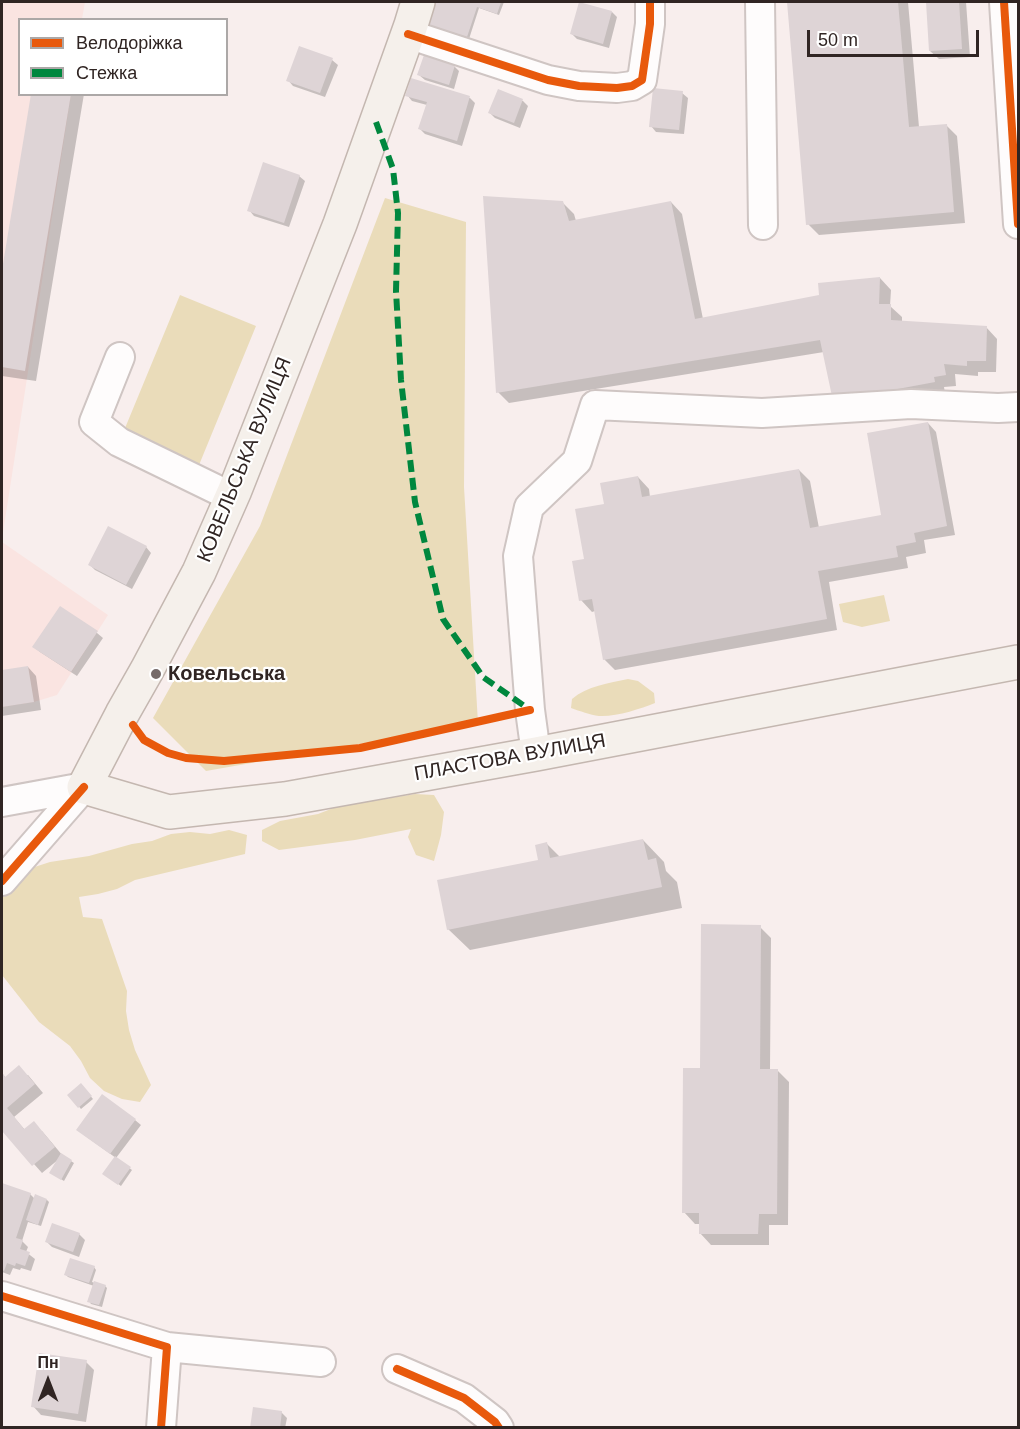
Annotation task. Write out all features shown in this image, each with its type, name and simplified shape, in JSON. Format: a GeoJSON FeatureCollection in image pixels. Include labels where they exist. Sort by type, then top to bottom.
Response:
{"type":"FeatureCollection","features":[{"type":"Feature","properties":{"kind":"main road","name":"КОВЕЛЬСЬКА ВУЛИЦЯ"},"geometry":{"type":"LineString","coordinates":[[84,788],[199,572],[232,497],[340,224],[418,2]]}},
{"type":"Feature","properties":{"kind":"main road","name":"ПЛАСТОВА ВУЛИЦЯ"},"geometry":{"type":"LineString","coordinates":[[84,788],[169,812],[285,799],[536,754],[1018,662]]}},
{"type":"Feature","properties":{"kind":"street"},"geometry":{"type":"LineString","coordinates":[[408,34],[548,80],[579,86],[617,88],[632,86],[642,80],[650,24],[650,2]]}},
{"type":"Feature","properties":{"kind":"street"},"geometry":{"type":"LineString","coordinates":[[760,2],[763,225]]}},
{"type":"Feature","properties":{"kind":"street"},"geometry":{"type":"LineString","coordinates":[[1004,2],[1016,155],[1018,224]]}},
{"type":"Feature","properties":{"kind":"street"},"geometry":{"type":"LineString","coordinates":[[120,357],[94,422],[118,442],[232,497]]}},
{"type":"Feature","properties":{"kind":"street"},"geometry":{"type":"LineString","coordinates":[[536,754],[530,710],[518,556],[529,507],[577,461],[594,405],[762,413],[911,404],[1018,407]]}},
{"type":"Feature","properties":{"kind":"street","name":"ПЛАСТОВА ВУЛИЦЯ"},"geometry":{"type":"LineString","coordinates":[[2,802],[84,788]]}},
{"type":"Feature","properties":{"kind":"street","name":"КОВЕЛЬСЬКА ВУЛИЦЯ"},"geometry":{"type":"LineString","coordinates":[[2,881],[84,788]]}},
{"type":"Feature","properties":{"kind":"street"},"geometry":{"type":"LineString","coordinates":[[2,1296],[167,1347],[321,1362]]}},
{"type":"Feature","properties":{"kind":"street"},"geometry":{"type":"LineString","coordinates":[[161,1428],[167,1347]]}},
{"type":"Feature","properties":{"kind":"street"},"geometry":{"type":"LineString","coordinates":[[397,1369],[464,1398],[495,1422],[499,1428]]}},
{"type":"Feature","properties":{"kind":"shaded area"},"geometry":{"type":"Polygon","coordinates":[[[2,2],[85,2],[82,18],[18,18],[18,96],[71,96],[2,539],[2,2]]]}},
{"type":"Feature","properties":{"kind":"shaded area"},"geometry":{"type":"Polygon","coordinates":[[[385,198],[466,222],[464,487],[478,723],[206,771],[153,718],[260,526],[385,198]]]}},
{"type":"Feature","properties":{"kind":"shaded area"},"geometry":{"type":"Polygon","coordinates":[[[180,295],[256,326],[199,465],[123,433],[180,295]]]}},
{"type":"Feature","properties":{"kind":"shaded area"},"geometry":{"type":"Polygon","coordinates":[[[2,542],[108,615],[57,695],[34,702],[2,707],[2,542]]]}},
{"type":"Feature","properties":{"kind":"shaded area"},"geometry":{"type":"Polygon","coordinates":[[[884,595],[890,621],[862,627],[843,622],[839,604],[884,595]]]}},
{"type":"Feature","properties":{"kind":"shaded area"},"geometry":{"type":"Polygon","coordinates":[[[628,679],[638,681],[654,693],[655,703],[606,716],[592,715],[571,708],[572,699],[584,691],[628,679]]]}},
{"type":"Feature","properties":{"kind":"shaded area"},"geometry":{"type":"Polygon","coordinates":[[[415,794],[434,795],[444,812],[434,861],[416,855],[408,837],[411,829],[355,840],[279,850],[262,841],[262,830],[280,821],[318,814],[336,807],[415,794]]]}},
{"type":"Feature","properties":{"kind":"shaded area"},"geometry":{"type":"Polygon","coordinates":[[[229,830],[247,835],[245,854],[135,880],[117,889],[79,897],[83,917],[102,919],[127,991],[126,1011],[129,1030],[135,1050],[151,1085],[140,1102],[122,1099],[104,1091],[90,1078],[70,1046],[39,1022],[2,975],[2,887],[13,874],[50,862],[89,856],[152,841],[171,834],[190,832],[210,834],[229,830]]]}},
{"type":"Feature","properties":{"kind":"building"},"geometry":{"type":"Polygon","coordinates":[[[432,2],[501,2],[497,14],[477,7],[467,37],[425,24],[432,2]]]}},
{"type":"Feature","properties":{"kind":"building"},"geometry":{"type":"Polygon","coordinates":[[[579,2],[612,11],[603,44],[570,34],[579,2]]]}},
{"type":"Feature","properties":{"kind":"building"},"geometry":{"type":"Polygon","coordinates":[[[787,2],[898,2],[909,127],[947,124],[954,212],[806,225],[787,2]]]}},
{"type":"Feature","properties":{"kind":"building"},"geometry":{"type":"Polygon","coordinates":[[[926,2],[959,2],[962,49],[929,51],[926,2]]]}},
{"type":"Feature","properties":{"kind":"building"},"geometry":{"type":"Polygon","coordinates":[[[299,46],[333,58],[320,93],[286,81],[299,46]]]}},
{"type":"Feature","properties":{"kind":"building"},"geometry":{"type":"Polygon","coordinates":[[[424,55],[455,65],[449,85],[417,75],[424,55]]]}},
{"type":"Feature","properties":{"kind":"building"},"geometry":{"type":"Polygon","coordinates":[[[411,78],[470,96],[457,141],[418,129],[427,102],[405,96],[411,78]]]}},
{"type":"Feature","properties":{"kind":"building"},"geometry":{"type":"Polygon","coordinates":[[[653,88],[683,91],[679,130],[649,127],[653,88]]]}},
{"type":"Feature","properties":{"kind":"building"},"geometry":{"type":"Polygon","coordinates":[[[498,89],[523,99],[514,123],[488,113],[498,89]]]}},
{"type":"Feature","properties":{"kind":"building"},"geometry":{"type":"Polygon","coordinates":[[[31,96],[71,96],[25,371],[2,367],[2,270],[31,96]]]}},
{"type":"Feature","properties":{"kind":"building"},"geometry":{"type":"Polygon","coordinates":[[[263,162],[300,175],[284,223],[247,211],[263,162]]]}},
{"type":"Feature","properties":{"kind":"building"},"geometry":{"type":"Polygon","coordinates":[[[483,196],[563,201],[569,221],[671,201],[695,319],[819,295],[818,283],[880,277],[879,304],[891,304],[891,320],[987,326],[986,361],[967,361],[967,366],[944,364],[946,375],[934,377],[935,382],[833,401],[820,340],[496,393],[483,196]]]}},
{"type":"Feature","properties":{"kind":"building"},"geometry":{"type":"Polygon","coordinates":[[[928,422],[947,526],[914,533],[916,542],[896,546],[898,557],[818,571],[827,619],[603,660],[592,599],[579,601],[572,561],[584,559],[575,509],[604,504],[600,483],[638,476],[642,497],[799,469],[810,528],[881,515],[867,433],[928,422]]]}},
{"type":"Feature","properties":{"kind":"building"},"geometry":{"type":"Polygon","coordinates":[[[108,526],[147,546],[126,585],[88,565],[108,526]]]}},
{"type":"Feature","properties":{"kind":"building"},"geometry":{"type":"Polygon","coordinates":[[[60,606],[98,631],[71,672],[32,647],[60,606]]]}},
{"type":"Feature","properties":{"kind":"building"},"geometry":{"type":"Polygon","coordinates":[[[28,666],[34,702],[2,707],[2,670],[28,666]]]}},
{"type":"Feature","properties":{"kind":"building"},"geometry":{"type":"Polygon","coordinates":[[[643,839],[648,860],[656,858],[662,887],[447,930],[437,880],[538,860],[535,845],[547,842],[550,858],[643,839]]]}},
{"type":"Feature","properties":{"kind":"building"},"geometry":{"type":"Polygon","coordinates":[[[701,924],[761,925],[760,1069],[778,1069],[777,1214],[759,1214],[758,1234],[699,1234],[699,1213],[682,1213],[683,1068],[700,1068],[701,924]]]}},
{"type":"Feature","properties":{"kind":"building"},"geometry":{"type":"Polygon","coordinates":[[[19,1065],[35,1084],[7,1108],[24,1129],[34,1121],[55,1147],[32,1166],[2,1131],[2,1072],[5,1077],[19,1065]]]}},
{"type":"Feature","properties":{"kind":"building"},"geometry":{"type":"Polygon","coordinates":[[[81,1083],[92,1096],[78,1108],[67,1095],[81,1083]]]}},
{"type":"Feature","properties":{"kind":"building"},"geometry":{"type":"Polygon","coordinates":[[[102,1094],[136,1119],[110,1154],[76,1130],[102,1094]]]}},
{"type":"Feature","properties":{"kind":"building"},"geometry":{"type":"Polygon","coordinates":[[[61,1153],[72,1160],[61,1180],[49,1173],[61,1153]]]}},
{"type":"Feature","properties":{"kind":"building"},"geometry":{"type":"Polygon","coordinates":[[[115,1156],[131,1167],[118,1185],[102,1174],[115,1156]]]}},
{"type":"Feature","properties":{"kind":"building"},"geometry":{"type":"Polygon","coordinates":[[[2,1183],[31,1193],[16,1238],[23,1240],[20,1249],[30,1252],[25,1266],[7,1263],[4,1271],[2,1270],[2,1183]]]}},
{"type":"Feature","properties":{"kind":"building"},"geometry":{"type":"Polygon","coordinates":[[[35,1194],[47,1199],[38,1225],[26,1220],[35,1194]]]}},
{"type":"Feature","properties":{"kind":"building"},"geometry":{"type":"Polygon","coordinates":[[[52,1223],[80,1233],[73,1252],[45,1242],[52,1223]]]}},
{"type":"Feature","properties":{"kind":"building"},"geometry":{"type":"Polygon","coordinates":[[[70,1258],[95,1266],[89,1283],[64,1275],[70,1258]]]}},
{"type":"Feature","properties":{"kind":"building"},"geometry":{"type":"Polygon","coordinates":[[[94,1281],[106,1285],[99,1305],[87,1302],[94,1281]]]}},
{"type":"Feature","properties":{"kind":"building"},"geometry":{"type":"Polygon","coordinates":[[[39,1353],[87,1360],[78,1414],[31,1407],[39,1353]]]}},
{"type":"Feature","properties":{"kind":"building"},"geometry":{"type":"Polygon","coordinates":[[[253,1407],[282,1411],[280,1428],[250,1428],[253,1407]]]}},
{"type":"Feature","properties":{"kind":"marked path"},"geometry":{"type":"LineString","coordinates":[[376,122],[393,169],[398,213],[396,291],[401,380],[415,502],[443,619],[483,677],[530,710]]}},
{"type":"Feature","properties":{"kind":"cycle path"},"geometry":{"type":"LineString","coordinates":[[408,34],[548,80],[579,86],[617,88],[632,86],[642,80],[650,24],[650,2]]}},
{"type":"Feature","properties":{"kind":"cycle path"},"geometry":{"type":"LineString","coordinates":[[1004,2],[1018,224]]}},
{"type":"Feature","properties":{"kind":"cycle path"},"geometry":{"type":"LineString","coordinates":[[133,725],[144,740],[168,753],[186,758],[224,761],[360,748],[530,710]]}},
{"type":"Feature","properties":{"kind":"cycle path"},"geometry":{"type":"LineString","coordinates":[[2,881],[84,787]]}},
{"type":"Feature","properties":{"kind":"cycle path"},"geometry":{"type":"LineString","coordinates":[[2,1296],[167,1347],[161,1428]]}},
{"type":"Feature","properties":{"kind":"cycle path"},"geometry":{"type":"LineString","coordinates":[[397,1369],[464,1398],[495,1422],[499,1428]]}},
{"type":"Feature","properties":{"kind":"place","name":"Ковельська"},"geometry":{"type":"Point","coordinates":[156,674]}}]}
